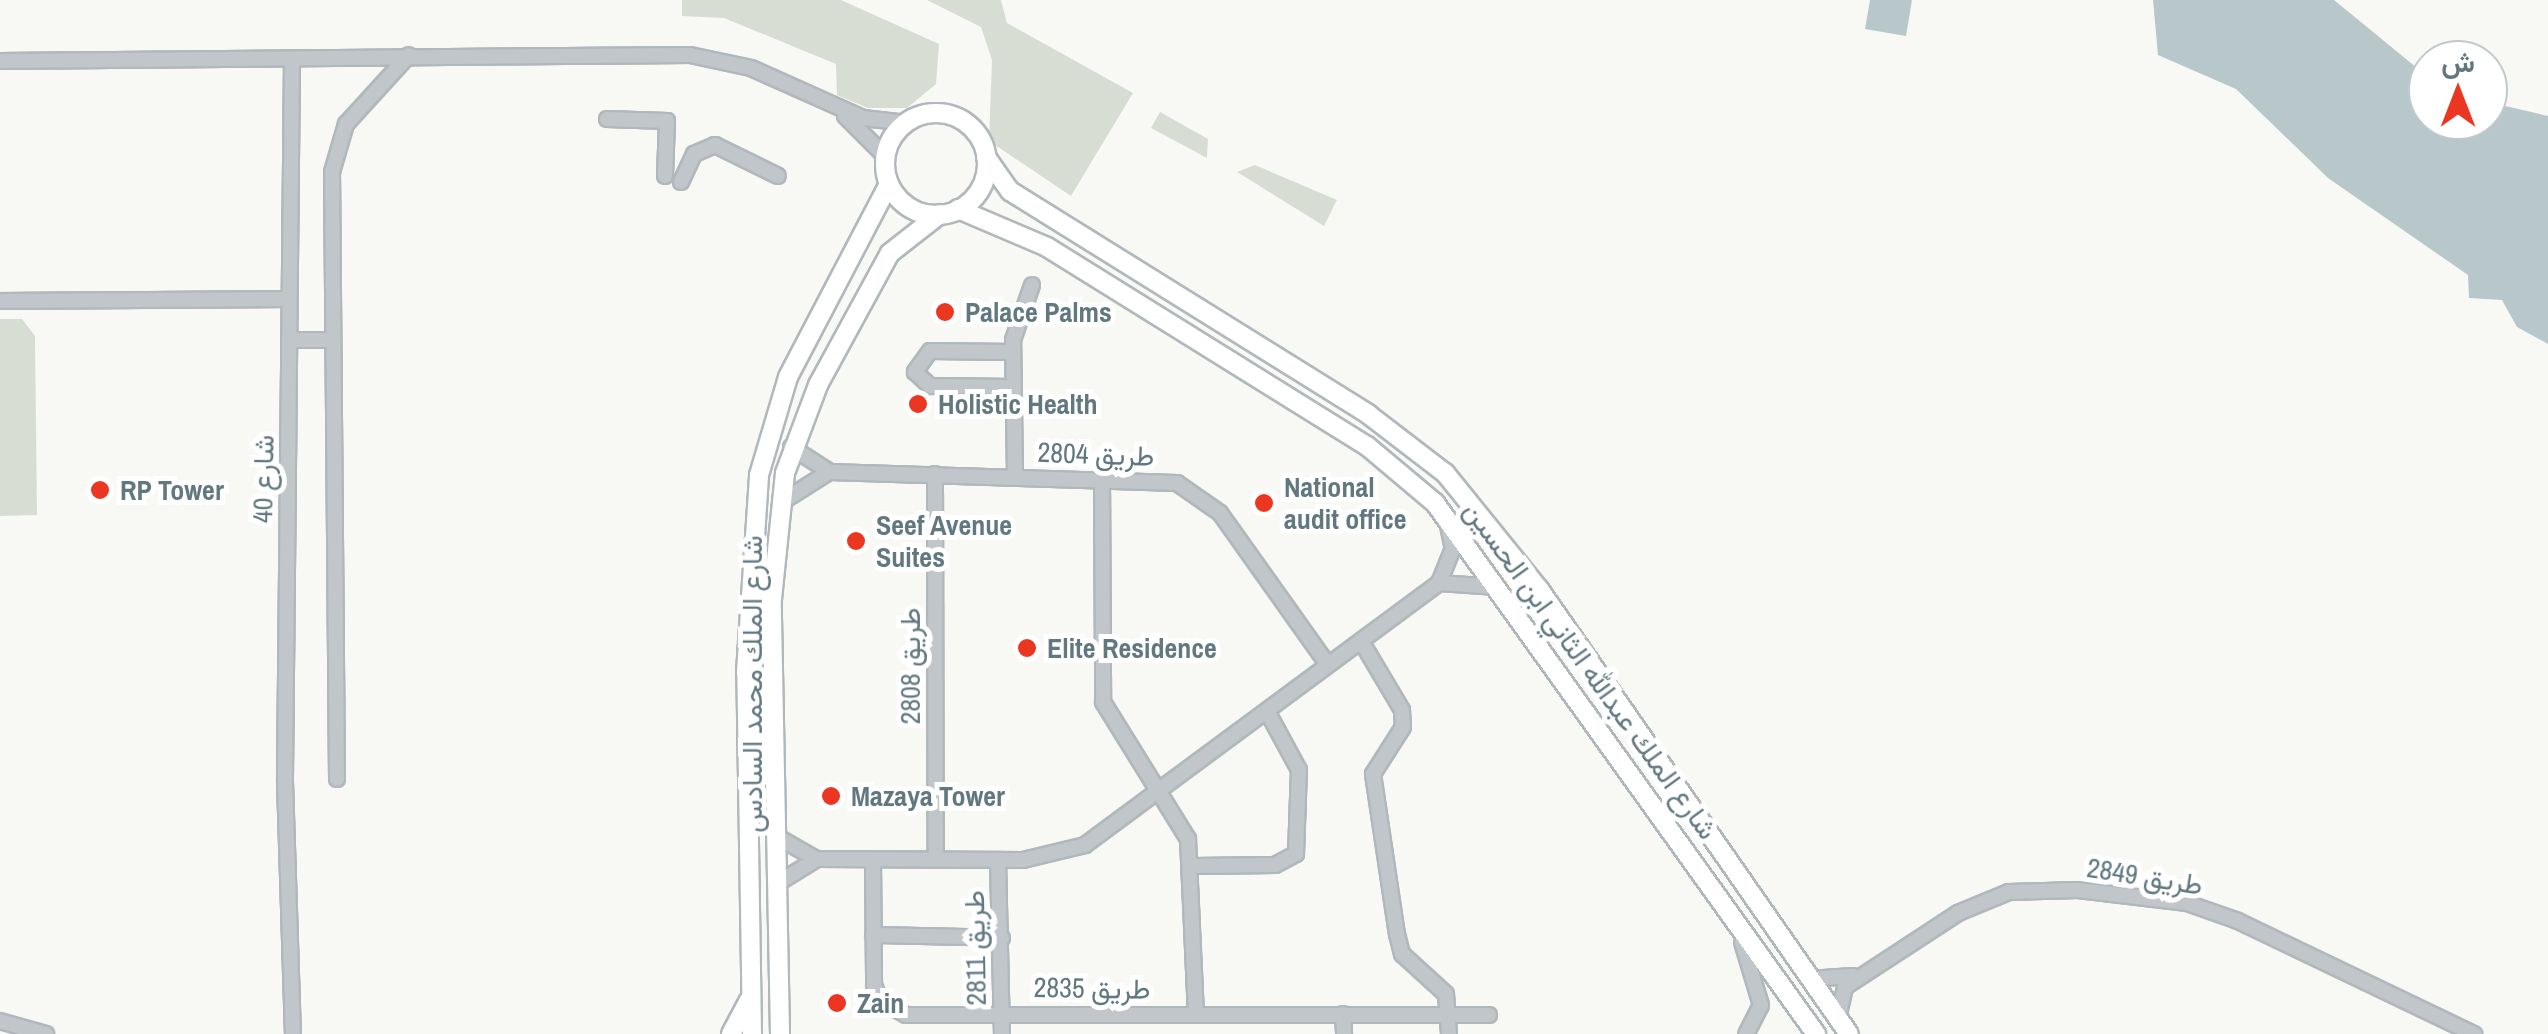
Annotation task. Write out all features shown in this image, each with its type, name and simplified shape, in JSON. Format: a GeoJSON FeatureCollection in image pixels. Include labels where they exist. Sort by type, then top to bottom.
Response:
{"type":"FeatureCollection","features":[{"type":"Feature","properties":{"kind":"main road"},"geometry":{"type":"LineString","coordinates":[[954,116],[978,134],[986,157],[984,182],[949,212],[909,208],[889,184],[885,156],[907,122],[954,116]]}},
{"type":"Feature","properties":{"kind":"main road","name":"شارع الملك عبدالله الثاني ابن الحسين"},"geometry":{"type":"LineString","coordinates":[[986,157],[1010,191],[1368,414],[1445,473],[1539,589],[1844,1027]]}},
{"type":"Feature","properties":{"kind":"main road","name":"شارع الملك محمد السادس"},"geometry":{"type":"LineString","coordinates":[[752,1034],[746,672],[759,475],[788,377],[889,184]]}},
{"type":"Feature","properties":{"kind":"main road","name":"شارع الملك عبدالله الثاني ابن الحسين"},"geometry":{"type":"LineString","coordinates":[[949,212],[1047,246],[1366,446],[1435,502],[1502,590],[1816,1034]]}},
{"type":"Feature","properties":{"kind":"main road","name":"شارع الملك محمد السادس"},"geometry":{"type":"LineString","coordinates":[[780,1034],[776,836],[780,504],[791,447],[890,253],[949,212]]}},
{"type":"Feature","properties":{"kind":"main road"},"geometry":{"type":"LineString","coordinates":[[731,1034],[752,995]]}},
{"type":"Feature","properties":{"kind":"street"},"geometry":{"type":"LineString","coordinates":[[337,779],[330,340],[334,155],[346,124],[409,55]]}},
{"type":"Feature","properties":{"kind":"street"},"geometry":{"type":"LineString","coordinates":[[0,61],[690,55],[811,93],[863,118],[907,122]]}},
{"type":"Feature","properties":{"kind":"street","name":"شارع 40"},"geometry":{"type":"LineString","coordinates":[[289,1029],[292,60]]}},
{"type":"Feature","properties":{"kind":"street"},"geometry":{"type":"LineString","coordinates":[[811,93],[885,156]]}},
{"type":"Feature","properties":{"kind":"street"},"geometry":{"type":"LineString","coordinates":[[607,119],[668,121],[666,176]]}},
{"type":"Feature","properties":{"kind":"street"},"geometry":{"type":"LineString","coordinates":[[681,182],[694,154],[715,145],[778,176]]}},
{"type":"Feature","properties":{"kind":"street","name":"طريق 2804"},"geometry":{"type":"LineString","coordinates":[[1015,476],[1012,352],[1032,285]]}},
{"type":"Feature","properties":{"kind":"street"},"geometry":{"type":"LineString","coordinates":[[0,301],[290,299]]}},
{"type":"Feature","properties":{"kind":"street"},"geometry":{"type":"LineString","coordinates":[[289,340],[330,340]]}},
{"type":"Feature","properties":{"kind":"street"},"geometry":{"type":"LineString","coordinates":[[1012,352],[930,352],[915,372],[930,386],[1013,387]]}},
{"type":"Feature","properties":{"kind":"street"},"geometry":{"type":"LineString","coordinates":[[780,504],[830,472],[791,447]]}},
{"type":"Feature","properties":{"kind":"street","name":"طريق 2804"},"geometry":{"type":"LineString","coordinates":[[830,472],[1165,480],[1208,503],[1328,664]]}},
{"type":"Feature","properties":{"kind":"street","name":"طريق 2808"},"geometry":{"type":"LineString","coordinates":[[934,474],[936,859]]}},
{"type":"Feature","properties":{"kind":"street"},"geometry":{"type":"LineString","coordinates":[[1102,477],[1103,702],[1162,788],[1194,866],[1196,1014]]}},
{"type":"Feature","properties":{"kind":"street"},"geometry":{"type":"LineString","coordinates":[[776,836],[816,859],[998,860],[1068,854],[1268,713],[1439,583],[1453,549],[1435,502]]}},
{"type":"Feature","properties":{"kind":"street"},"geometry":{"type":"LineString","coordinates":[[1439,583],[1502,590]]}},
{"type":"Feature","properties":{"kind":"street"},"geometry":{"type":"LineString","coordinates":[[1361,642],[1388,680],[1403,727],[1373,774],[1373,796],[1397,934],[1402,954],[1446,994],[1449,1034]]}},
{"type":"Feature","properties":{"kind":"street"},"geometry":{"type":"LineString","coordinates":[[1194,866],[1284,864],[1296,854],[1299,770],[1268,713]]}},
{"type":"Feature","properties":{"kind":"street"},"geometry":{"type":"LineString","coordinates":[[778,883],[816,859]]}},
{"type":"Feature","properties":{"kind":"street","name":"طريق 2835"},"geometry":{"type":"LineString","coordinates":[[873,860],[874,985],[895,1010],[1489,1014]]}},
{"type":"Feature","properties":{"kind":"street","name":"طريق 2811"},"geometry":{"type":"LineString","coordinates":[[998,860],[1002,1034]]}},
{"type":"Feature","properties":{"kind":"street","name":"طريق 2849"},"geometry":{"type":"LineString","coordinates":[[1844,1027],[1840,993],[1863,972],[2009,892],[2133,894],[2238,921],[2474,1034]]}},
{"type":"Feature","properties":{"kind":"street"},"geometry":{"type":"LineString","coordinates":[[1718,897],[1759,983],[1761,1006],[1746,1034]]}},
{"type":"Feature","properties":{"kind":"street"},"geometry":{"type":"LineString","coordinates":[[873,936],[1002,938]]}},
{"type":"Feature","properties":{"kind":"street","name":"طريق 2849"},"geometry":{"type":"LineString","coordinates":[[1810,979],[1863,972]]}},
{"type":"Feature","properties":{"kind":"street"},"geometry":{"type":"LineString","coordinates":[[1343,1014],[1344,1034]]}},
{"type":"Feature","properties":{"kind":"street"},"geometry":{"type":"LineString","coordinates":[[0,1021],[46,1034]]}},
{"type":"Feature","properties":{"kind":"shaded area"},"geometry":{"type":"Polygon","coordinates":[[[682,0],[841,0],[939,44],[936,84],[907,108],[868,108],[837,95],[836,64],[724,18],[682,16],[682,0]]]}},
{"type":"Feature","properties":{"kind":"shaded area"},"geometry":{"type":"Polygon","coordinates":[[[927,0],[1001,0],[1007,23],[1133,93],[1071,196],[989,141],[992,60],[981,27],[927,0]]]}},
{"type":"Feature","properties":{"kind":"shaded area"},"geometry":{"type":"Polygon","coordinates":[[[1870,0],[1912,0],[1906,36],[1865,29],[1870,0]]]}},
{"type":"Feature","properties":{"kind":"shaded area"},"geometry":{"type":"Polygon","coordinates":[[[2153,0],[2334,0],[2408,61],[2408,140],[2508,140],[2508,107],[2548,116],[2548,344],[2517,327],[2502,300],[2469,298],[2468,275],[2328,178],[2236,89],[2158,55],[2153,0]]]}},
{"type":"Feature","properties":{"kind":"shaded area"},"geometry":{"type":"Polygon","coordinates":[[[1160,112],[1208,139],[1207,158],[1151,128],[1160,112]]]}},
{"type":"Feature","properties":{"kind":"shaded area"},"geometry":{"type":"Polygon","coordinates":[[[1255,165],[1337,200],[1324,226],[1237,172],[1255,165]]]}},
{"type":"Feature","properties":{"kind":"shaded area"},"geometry":{"type":"Polygon","coordinates":[[[0,319],[22,319],[35,336],[37,515],[0,516],[0,319]]]}},
{"type":"Feature","properties":{"kind":"place","name":"Palace Palms"},"geometry":{"type":"Point","coordinates":[945,312]}},
{"type":"Feature","properties":{"kind":"place","name":"Holistic Health"},"geometry":{"type":"Point","coordinates":[918,404]}},
{"type":"Feature","properties":{"kind":"place","name":"RP Tower"},"geometry":{"type":"Point","coordinates":[100,490]}},
{"type":"Feature","properties":{"kind":"place","name":"National audit office"},"geometry":{"type":"Point","coordinates":[1264,503]}},
{"type":"Feature","properties":{"kind":"place","name":"Seef Avenue Suites"},"geometry":{"type":"Point","coordinates":[856,541]}},
{"type":"Feature","properties":{"kind":"place","name":"Elite Residence"},"geometry":{"type":"Point","coordinates":[1027,648]}},
{"type":"Feature","properties":{"kind":"place","name":"Mazaya Tower"},"geometry":{"type":"Point","coordinates":[831,796]}},
{"type":"Feature","properties":{"kind":"place","name":"Zain"},"geometry":{"type":"Point","coordinates":[837,1003]}}]}
